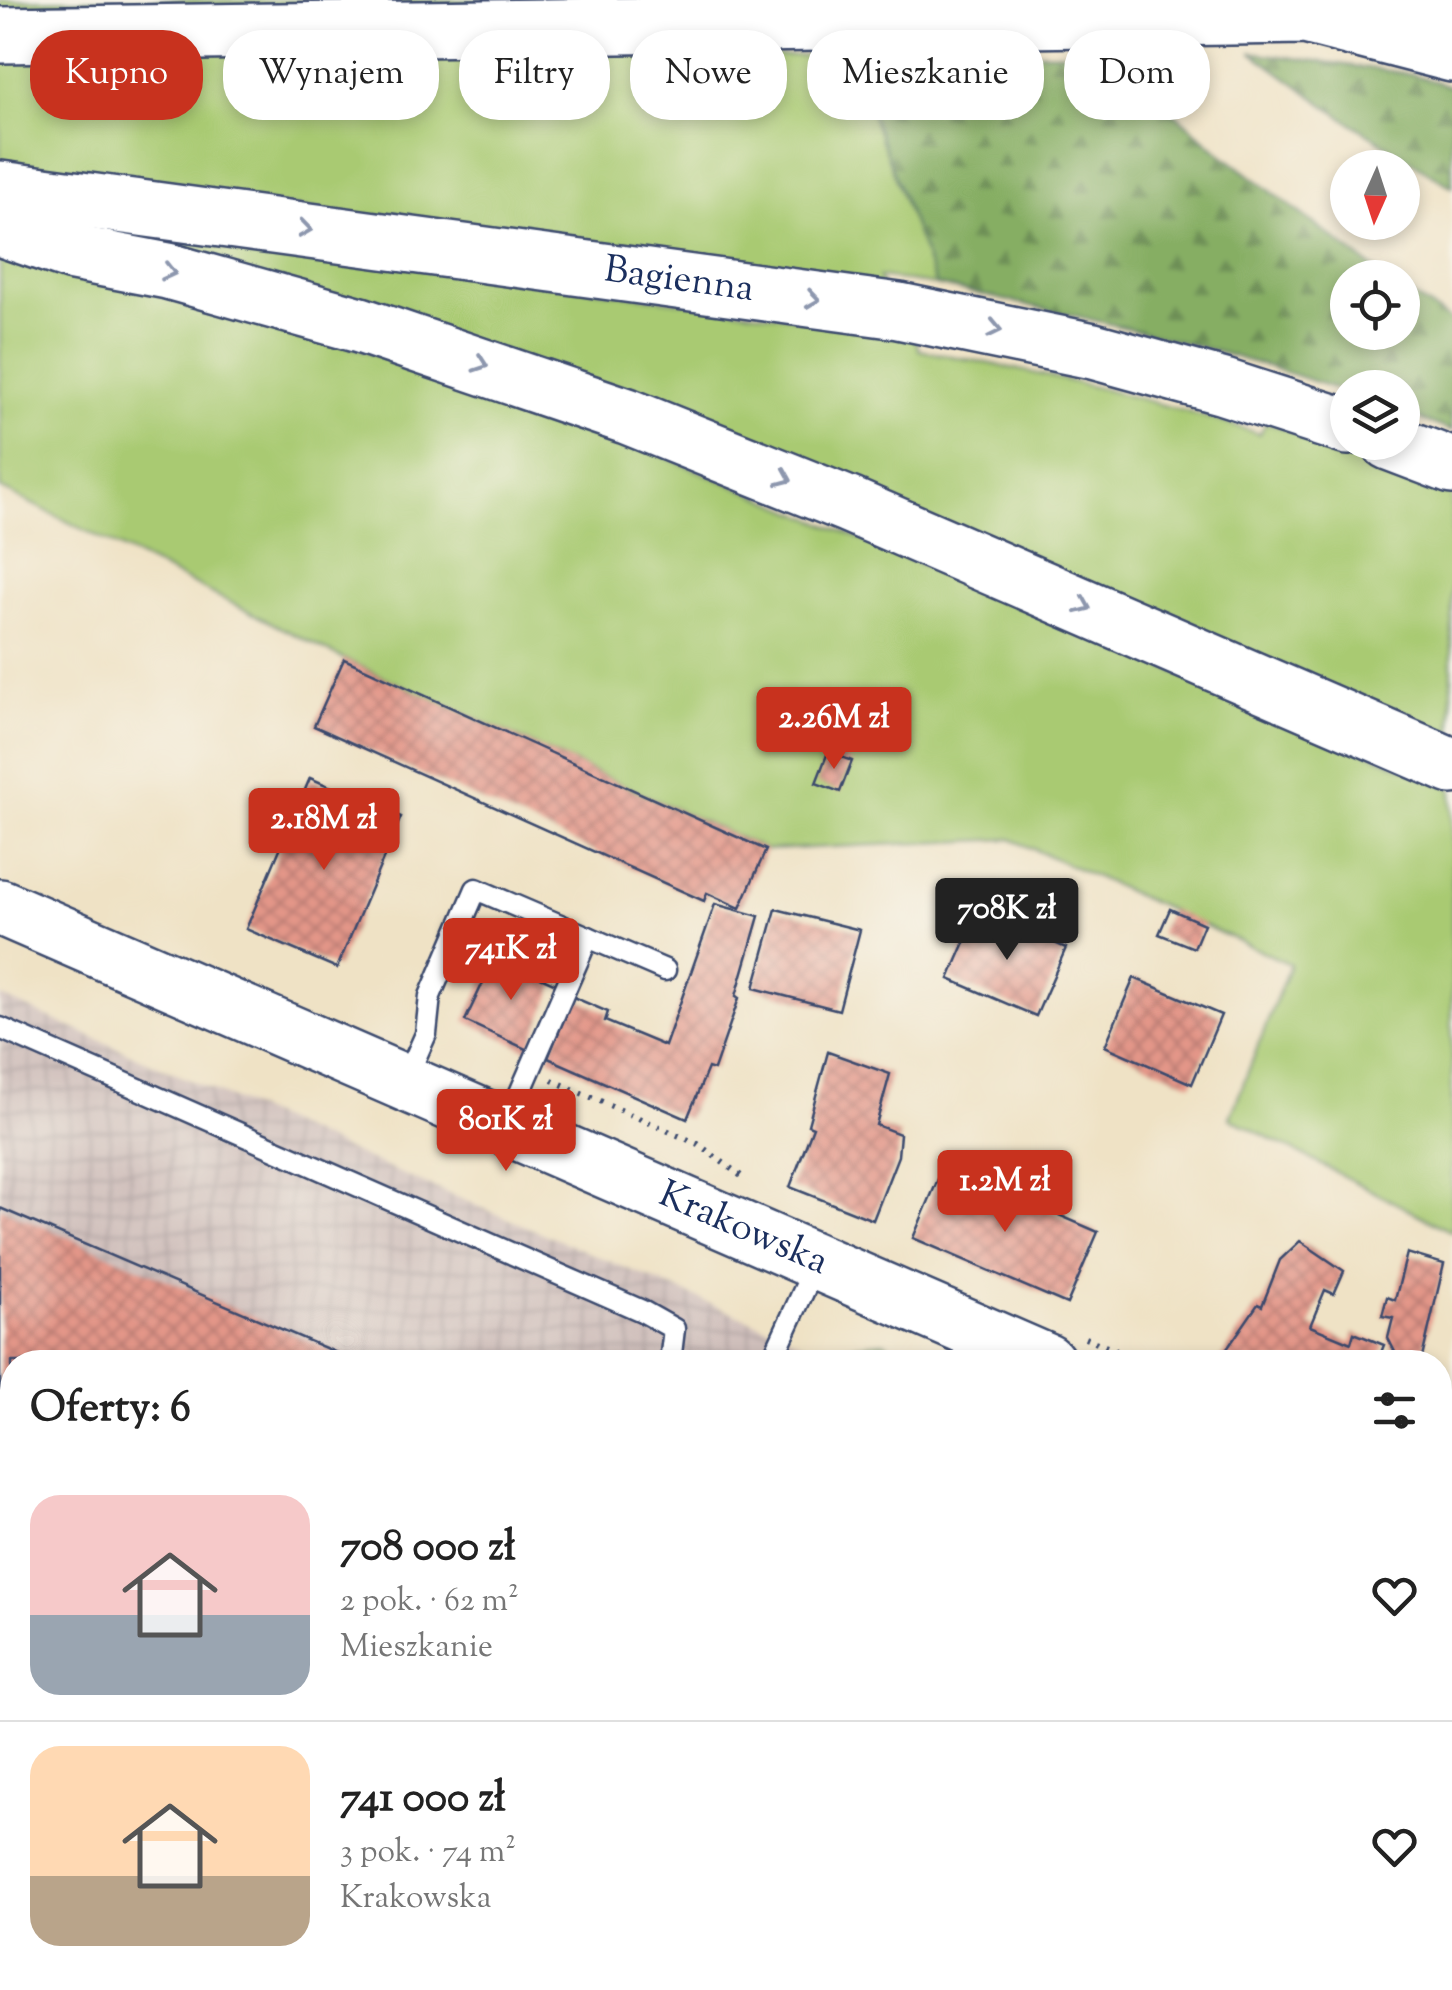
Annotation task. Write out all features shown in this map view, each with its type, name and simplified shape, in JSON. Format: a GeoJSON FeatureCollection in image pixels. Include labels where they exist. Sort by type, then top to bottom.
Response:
{"type":"FeatureCollection","features":[{"type":"Feature","properties":{"kind":"main road"},"geometry":{"type":"LineString","coordinates":[[0,36],[1452,11]]}},
{"type":"Feature","properties":{"kind":"main road"},"geometry":{"type":"LineString","coordinates":[[1304,16],[1452,54]]}},
{"type":"Feature","properties":{"kind":"main road","name":"Bagienna"},"geometry":{"type":"LineString","coordinates":[[0,189],[899,311],[1093,351],[1330,421]]}},
{"type":"Feature","properties":{"kind":"main road"},"geometry":{"type":"LineString","coordinates":[[0,228],[73,254],[168,271],[260,295],[562,392],[804,486],[1452,766]]}},
{"type":"Feature","properties":{"kind":"main road"},"geometry":{"type":"LineString","coordinates":[[1420,454],[1452,466]]}},
{"type":"Feature","properties":{"kind":"main road","name":"Krakowska"},"geometry":{"type":"LineString","coordinates":[[0,907],[1020,1350]]}},
{"type":"Feature","properties":{"kind":"lane"},"geometry":{"type":"LineString","coordinates":[[404,1083],[426,1034],[430,996],[476,889],[665,970]]}},
{"type":"Feature","properties":{"kind":"lane"},"geometry":{"type":"LineString","coordinates":[[505,1127],[588,936]]}},
{"type":"Feature","properties":{"kind":"lane"},"geometry":{"type":"LineString","coordinates":[[0,1028],[642,1311],[674,1330],[672,1350]]}},
{"type":"Feature","properties":{"kind":"lane"},"geometry":{"type":"LineString","coordinates":[[777,1350],[818,1261]]}},
{"type":"Feature","properties":{"kind":"shaded area"},"geometry":{"type":"Polygon","coordinates":[[[0,996],[406,1176],[812,1346],[810,1350],[0,1350],[0,996]]]}},
{"type":"Feature","properties":{"kind":"green space"},"geometry":{"type":"Polygon","coordinates":[[[0,0],[696,0],[0,14],[0,0]]]}},
{"type":"Feature","properties":{"kind":"green space"},"geometry":{"type":"Polygon","coordinates":[[[610,46],[630,46],[630,120],[787,120],[787,56],[807,55],[807,120],[874,120],[936,285],[879,277],[883,288],[0,167],[0,55],[30,55],[30,120],[203,120],[203,52],[223,52],[223,120],[439,120],[439,48],[459,48],[459,120],[610,120],[610,46]]]}},
{"type":"Feature","properties":{"kind":"green space"},"geometry":{"type":"Polygon","coordinates":[[[1064,52],[1064,120],[1183,120],[1330,236],[1330,240],[1336,240],[1362,260],[1330,260],[1330,350],[1420,350],[1420,301],[1452,321],[1452,431],[1420,419],[1420,370],[1330,370],[1330,387],[1195,346],[936,285],[874,120],[1044,120],[1044,53],[1064,52]]]}},
{"type":"Feature","properties":{"kind":"green space"},"geometry":{"type":"Polygon","coordinates":[[[1251,52],[1412,74],[1452,87],[1452,187],[1420,167],[1420,150],[1394,150],[1251,52]]]}},
{"type":"Feature","properties":{"kind":"green space"},"geometry":{"type":"Polygon","coordinates":[[[37,213],[914,334],[919,350],[1091,386],[1260,434],[1266,422],[1330,444],[1330,460],[1375,460],[1452,487],[1452,743],[37,213]]]}},
{"type":"Feature","properties":{"kind":"green space"},"geometry":{"type":"Polygon","coordinates":[[[0,250],[206,300],[559,412],[1452,788],[1452,1232],[1230,1118],[1290,964],[1011,839],[766,850],[344,659],[0,488],[0,250]]]}},
{"type":"Feature","properties":{"kind":"green space"},"geometry":{"type":"Polygon","coordinates":[[[885,1342],[894,1350],[812,1350],[885,1342]]]}},
{"type":"Feature","properties":{"kind":"building"},"geometry":{"type":"Polygon","coordinates":[[[344,659],[766,850],[740,908],[707,893],[704,901],[314,726],[344,659]]]}},
{"type":"Feature","properties":{"kind":"building"},"geometry":{"type":"Polygon","coordinates":[[[828,752],[852,761],[840,792],[816,783],[828,752]]]}},
{"type":"Feature","properties":{"kind":"building"},"geometry":{"type":"Polygon","coordinates":[[[310,778],[401,817],[337,968],[246,929],[310,778]]]}},
{"type":"Feature","properties":{"kind":"building"},"geometry":{"type":"Polygon","coordinates":[[[715,904],[759,916],[736,996],[739,998],[714,1070],[708,1068],[687,1119],[548,1058],[573,997],[608,1012],[605,1021],[665,1046],[715,904]]]}},
{"type":"Feature","properties":{"kind":"building"},"geometry":{"type":"Polygon","coordinates":[[[776,909],[860,930],[839,1010],[754,988],[776,909]]]}},
{"type":"Feature","properties":{"kind":"building"},"geometry":{"type":"Polygon","coordinates":[[[1170,909],[1204,924],[1194,948],[1159,934],[1170,909]]]}},
{"type":"Feature","properties":{"kind":"building"},"geometry":{"type":"Polygon","coordinates":[[[979,910],[1066,948],[1036,1016],[949,979],[979,910]]]}},
{"type":"Feature","properties":{"kind":"building"},"geometry":{"type":"Polygon","coordinates":[[[495,957],[556,984],[528,1050],[465,1021],[495,957]]]}},
{"type":"Feature","properties":{"kind":"building"},"geometry":{"type":"Polygon","coordinates":[[[1134,978],[1221,1015],[1192,1084],[1105,1046],[1134,978]]]}},
{"type":"Feature","properties":{"kind":"building"},"geometry":{"type":"Polygon","coordinates":[[[828,1052],[890,1074],[876,1125],[900,1134],[898,1156],[873,1220],[790,1187],[813,1127],[808,1125],[828,1052]]]}},
{"type":"Feature","properties":{"kind":"building"},"geometry":{"type":"Polygon","coordinates":[[[944,1165],[1098,1232],[1067,1304],[913,1238],[944,1165]]]}},
{"type":"Feature","properties":{"kind":"building"},"geometry":{"type":"Polygon","coordinates":[[[0,1208],[330,1350],[0,1350],[0,1208]]]}},
{"type":"Feature","properties":{"kind":"building"},"geometry":{"type":"Polygon","coordinates":[[[1300,1241],[1344,1271],[1334,1294],[1325,1290],[1310,1326],[1351,1343],[1354,1333],[1384,1345],[1382,1350],[1226,1350],[1258,1304],[1262,1306],[1280,1260],[1300,1241]]]}},
{"type":"Feature","properties":{"kind":"building"},"geometry":{"type":"Polygon","coordinates":[[[1407,1253],[1444,1264],[1424,1350],[1394,1350],[1388,1338],[1393,1318],[1382,1316],[1387,1297],[1395,1300],[1407,1253]]]}}]}
